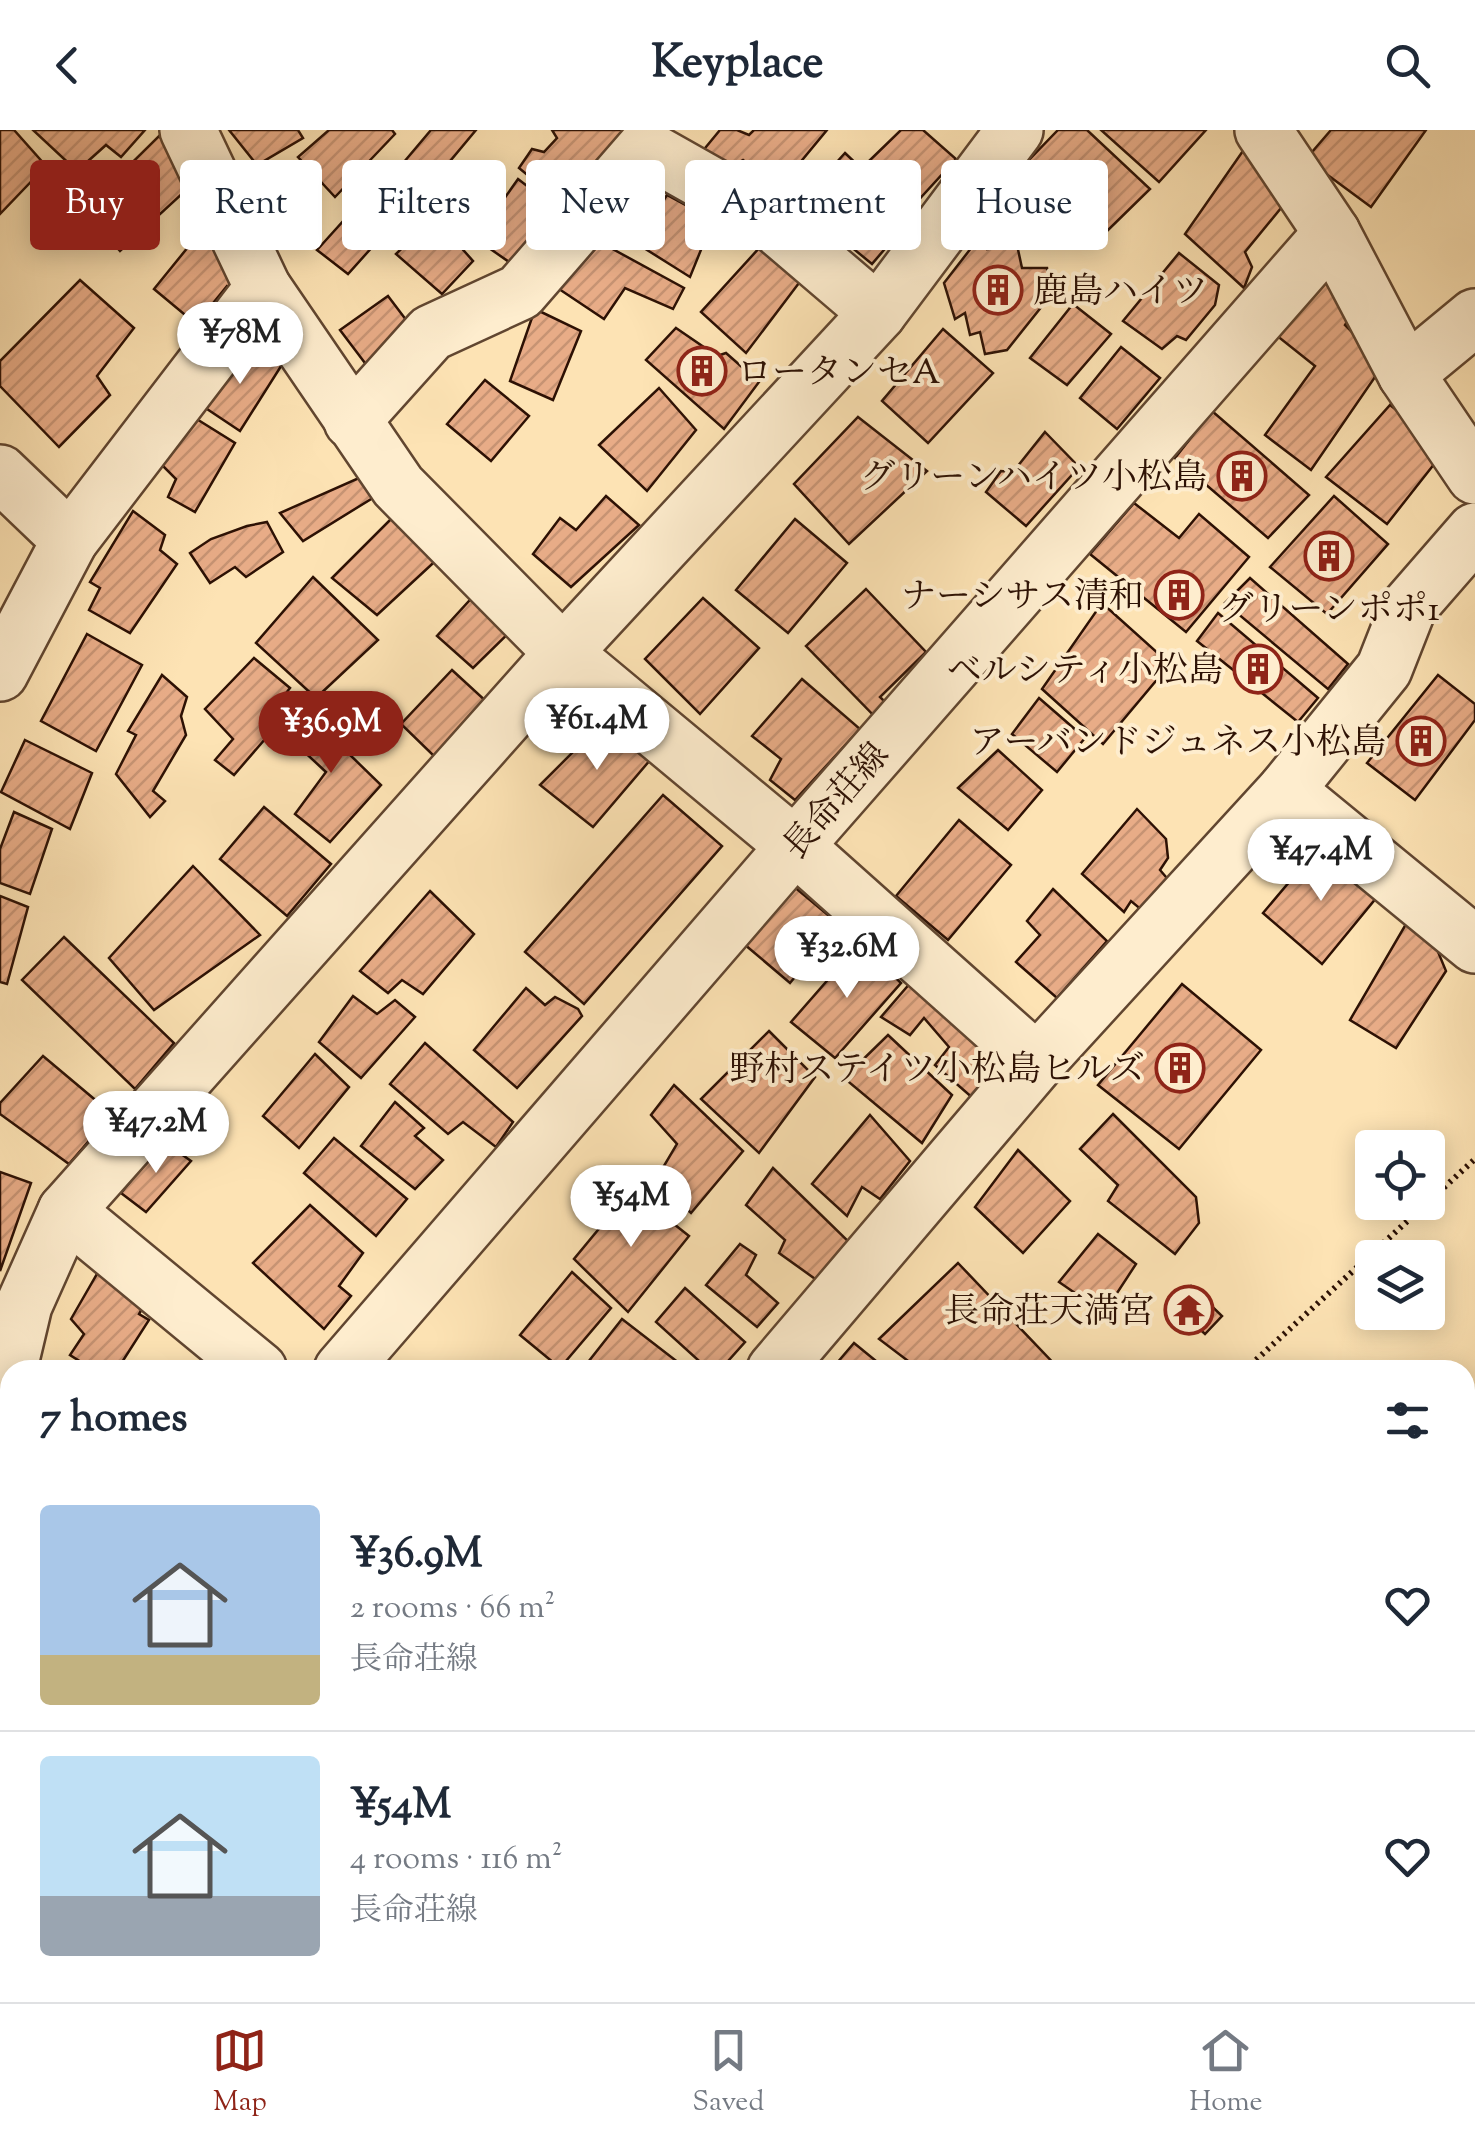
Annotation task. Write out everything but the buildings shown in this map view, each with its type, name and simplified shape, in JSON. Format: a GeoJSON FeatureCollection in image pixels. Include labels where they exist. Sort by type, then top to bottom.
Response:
{"type":"FeatureCollection","features":[{"type":"Feature","properties":{"kind":"street"},"geometry":{"type":"LineString","coordinates":[[188,130],[262,288],[398,486],[564,653],[794,846],[1037,1062]]}},
{"type":"Feature","properties":{"kind":"street"},"geometry":{"type":"LineString","coordinates":[[11,1360],[24,1305],[66,1211],[564,653],[878,313],[1014,130]]}},
{"type":"Feature","properties":{"kind":"street"},"geometry":{"type":"LineString","coordinates":[[1264,130],[1332,233],[1406,374],[1475,476]]}},
{"type":"Feature","properties":{"kind":"street"},"geometry":{"type":"LineString","coordinates":[[352,421],[431,332],[520,292],[645,148],[762,214],[878,313]]}},
{"type":"Feature","properties":{"kind":"street","name":"長命荘線"},"geometry":{"type":"LineString","coordinates":[[351,1360],[794,846],[1332,233]]}},
{"type":"Feature","properties":{"kind":"street"},"geometry":{"type":"LineString","coordinates":[[0,673],[70,540],[262,288]]}},
{"type":"Feature","properties":{"kind":"street"},"geometry":{"type":"LineString","coordinates":[[1406,374],[1475,318]]}},
{"type":"Feature","properties":{"kind":"street"},"geometry":{"type":"LineString","coordinates":[[0,473],[70,540]]}},
{"type":"Feature","properties":{"kind":"street"},"geometry":{"type":"LineString","coordinates":[[784,1360],[1037,1062],[1286,790],[1384,669],[1408,608],[1475,531]]}},
{"type":"Feature","properties":{"kind":"street"},"geometry":{"type":"LineString","coordinates":[[1286,790],[1475,945]]}},
{"type":"Feature","properties":{"kind":"street"},"geometry":{"type":"LineString","coordinates":[[66,1211],[247,1360]]}},
{"type":"Feature","properties":{"kind":"path"},"geometry":{"type":"LineString","coordinates":[[1256,1360],[1475,1159]]}},
{"type":"Feature","properties":{"kind":"place","name":"鹿島ハイツ"},"geometry":{"type":"Point","coordinates":[998,290]}},
{"type":"Feature","properties":{"kind":"place","name":"ロータンセA"},"geometry":{"type":"Point","coordinates":[702,371]}},
{"type":"Feature","properties":{"kind":"place","name":"グリーンハイツ小松島"},"geometry":{"type":"Point","coordinates":[1242,476]}},
{"type":"Feature","properties":{"kind":"place","name":"グリーンポポ1"},"geometry":{"type":"Point","coordinates":[1329,556]}},
{"type":"Feature","properties":{"kind":"place","name":"ナーシサス清和"},"geometry":{"type":"Point","coordinates":[1179,595]}},
{"type":"Feature","properties":{"kind":"place","name":"ベルシティ小松島"},"geometry":{"type":"Point","coordinates":[1258,669]}},
{"type":"Feature","properties":{"kind":"place","name":"アーバンドジュネス小松島"},"geometry":{"type":"Point","coordinates":[1421,741]}},
{"type":"Feature","properties":{"kind":"place","name":"野村ステイツ小松島ヒルズ"},"geometry":{"type":"Point","coordinates":[1180,1068]}},
{"type":"Feature","properties":{"kind":"place","name":"長命荘天満宮"},"geometry":{"type":"Point","coordinates":[1189,1310]}}]}
